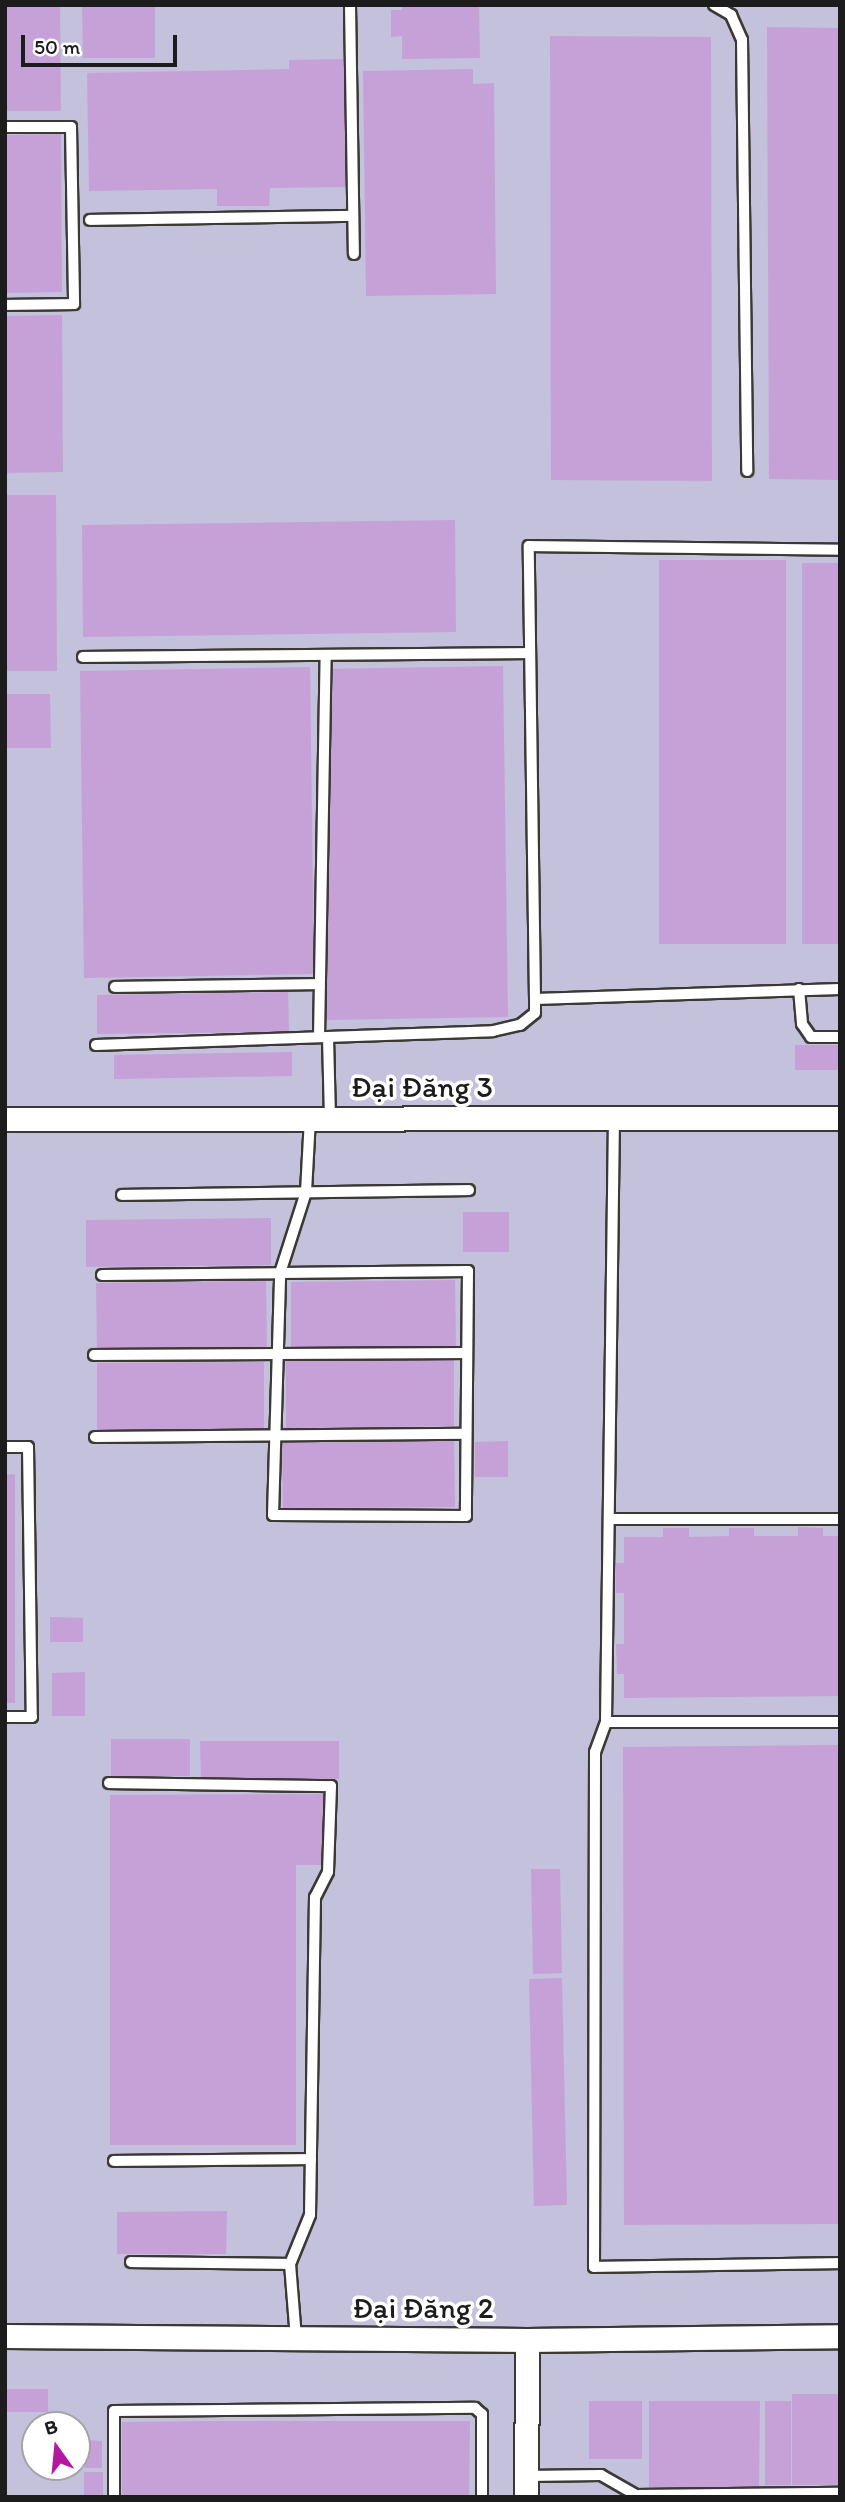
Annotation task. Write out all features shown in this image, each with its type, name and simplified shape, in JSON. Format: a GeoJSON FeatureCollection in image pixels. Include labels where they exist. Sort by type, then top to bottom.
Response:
{"type":"FeatureCollection","features":[{"type":"Feature","properties":{"kind":"street","name":"Đại Đăng 3"},"geometry":{"type":"LineString","coordinates":[[5,1119],[840,1118]]}},
{"type":"Feature","properties":{"kind":"street","name":"Đại Đăng 2"},"geometry":{"type":"LineString","coordinates":[[5,2336],[527,2340],[840,2336]]}},
{"type":"Feature","properties":{"kind":"street"},"geometry":{"type":"LineString","coordinates":[[526,2486],[527,2340]]}},
{"type":"Feature","properties":{"kind":"lane"},"geometry":{"type":"LineString","coordinates":[[350,5],[354,254]]}},
{"type":"Feature","properties":{"kind":"lane"},"geometry":{"type":"LineString","coordinates":[[714,5],[731,15],[742,40],[747,471]]}},
{"type":"Feature","properties":{"kind":"lane"},"geometry":{"type":"LineString","coordinates":[[5,127],[71,127],[74,304],[5,305]]}},
{"type":"Feature","properties":{"kind":"lane"},"geometry":{"type":"LineString","coordinates":[[90,220],[353,216]]}},
{"type":"Feature","properties":{"kind":"lane"},"geometry":{"type":"LineString","coordinates":[[96,1045],[493,1031],[520,1025],[535,1013],[529,546],[840,551]]}},
{"type":"Feature","properties":{"kind":"lane"},"geometry":{"type":"LineString","coordinates":[[83,657],[530,653]]}},
{"type":"Feature","properties":{"kind":"lane"},"geometry":{"type":"LineString","coordinates":[[102,1275],[280,1273],[468,1272],[466,1516],[273,1515],[280,1273],[306,1192],[320,1119],[324,1037],[319,984],[326,655]]}},
{"type":"Feature","properties":{"kind":"lane"},"geometry":{"type":"LineString","coordinates":[[115,987],[319,984]]}},
{"type":"Feature","properties":{"kind":"lane"},"geometry":{"type":"LineString","coordinates":[[799,989],[802,1024],[811,1037],[840,1037]]}},
{"type":"Feature","properties":{"kind":"lane"},"geometry":{"type":"LineString","coordinates":[[535,999],[840,989]]}},
{"type":"Feature","properties":{"kind":"lane"},"geometry":{"type":"LineString","coordinates":[[614,1118],[606,1722],[595,1752],[594,2267],[840,2263]]}},
{"type":"Feature","properties":{"kind":"lane"},"geometry":{"type":"LineString","coordinates":[[122,1195],[469,1190]]}},
{"type":"Feature","properties":{"kind":"lane"},"geometry":{"type":"LineString","coordinates":[[93,1355],[466,1353]]}},
{"type":"Feature","properties":{"kind":"lane"},"geometry":{"type":"LineString","coordinates":[[95,1437],[466,1434]]}},
{"type":"Feature","properties":{"kind":"lane"},"geometry":{"type":"LineString","coordinates":[[5,1447],[28,1447],[32,1717],[5,1717]]}},
{"type":"Feature","properties":{"kind":"lane"},"geometry":{"type":"LineString","coordinates":[[609,1519],[840,1519]]}},
{"type":"Feature","properties":{"kind":"lane"},"geometry":{"type":"LineString","coordinates":[[606,1722],[840,1722]]}},
{"type":"Feature","properties":{"kind":"lane"},"geometry":{"type":"LineString","coordinates":[[109,1783],[331,1786],[328,1872],[315,1897],[310,2215],[290,2264],[296,2339]]}},
{"type":"Feature","properties":{"kind":"lane"},"geometry":{"type":"LineString","coordinates":[[114,2161],[311,2159]]}},
{"type":"Feature","properties":{"kind":"lane"},"geometry":{"type":"LineString","coordinates":[[131,2262],[290,2264]]}},
{"type":"Feature","properties":{"kind":"lane"},"geometry":{"type":"LineString","coordinates":[[114,2497],[114,2411],[475,2408],[482,2414],[482,2497]]}},
{"type":"Feature","properties":{"kind":"lane"},"geometry":{"type":"LineString","coordinates":[[526,2486],[601,2475],[636,2495],[840,2493]]}},
{"type":"Feature","properties":{"kind":"shaded area"},"geometry":{"type":"Polygon","coordinates":[[[5,5],[840,5],[840,2497],[5,2497],[5,5]]]}},
{"type":"Feature","properties":{"kind":"building"},"geometry":{"type":"Polygon","coordinates":[[[5,5],[60,5],[61,111],[5,111],[5,5]]]}},
{"type":"Feature","properties":{"kind":"building"},"geometry":{"type":"Polygon","coordinates":[[[82,5],[155,5],[155,58],[83,58],[82,5]]]}},
{"type":"Feature","properties":{"kind":"building"},"geometry":{"type":"Polygon","coordinates":[[[402,5],[479,5],[480,58],[402,59],[402,36],[391,37],[391,10],[402,10],[402,5]]]}},
{"type":"Feature","properties":{"kind":"building"},"geometry":{"type":"Polygon","coordinates":[[[767,27],[840,28],[840,480],[769,479],[767,27]]]}},
{"type":"Feature","properties":{"kind":"building"},"geometry":{"type":"Polygon","coordinates":[[[550,36],[711,37],[712,481],[551,480],[550,36]]]}},
{"type":"Feature","properties":{"kind":"building"},"geometry":{"type":"Polygon","coordinates":[[[345,59],[346,187],[270,188],[269,206],[217,206],[217,189],[89,191],[87,73],[289,69],[289,60],[345,59]]]}},
{"type":"Feature","properties":{"kind":"building"},"geometry":{"type":"Polygon","coordinates":[[[473,69],[473,84],[494,83],[496,294],[366,296],[363,71],[473,69]]]}},
{"type":"Feature","properties":{"kind":"building"},"geometry":{"type":"Polygon","coordinates":[[[61,134],[62,292],[5,293],[5,135],[61,134]]]}},
{"type":"Feature","properties":{"kind":"building"},"geometry":{"type":"Polygon","coordinates":[[[62,315],[63,472],[5,473],[5,316],[62,315]]]}},
{"type":"Feature","properties":{"kind":"building"},"geometry":{"type":"Polygon","coordinates":[[[5,495],[56,495],[57,671],[5,671],[5,495]]]}},
{"type":"Feature","properties":{"kind":"building"},"geometry":{"type":"Polygon","coordinates":[[[455,520],[456,632],[83,637],[82,525],[455,520]]]}},
{"type":"Feature","properties":{"kind":"building"},"geometry":{"type":"Polygon","coordinates":[[[659,560],[786,560],[786,944],[659,944],[659,560]]]}},
{"type":"Feature","properties":{"kind":"building"},"geometry":{"type":"Polygon","coordinates":[[[802,563],[840,563],[840,944],[802,944],[802,563]]]}},
{"type":"Feature","properties":{"kind":"building"},"geometry":{"type":"Polygon","coordinates":[[[503,666],[508,1017],[327,1020],[322,669],[503,666]]]}},
{"type":"Feature","properties":{"kind":"building"},"geometry":{"type":"Polygon","coordinates":[[[310,667],[314,974],[84,978],[80,671],[310,667]]]}},
{"type":"Feature","properties":{"kind":"building"},"geometry":{"type":"Polygon","coordinates":[[[5,694],[50,694],[51,748],[5,748],[5,694]]]}},
{"type":"Feature","properties":{"kind":"building"},"geometry":{"type":"Polygon","coordinates":[[[288,992],[289,1032],[97,1034],[97,995],[288,992]]]}},
{"type":"Feature","properties":{"kind":"building"},"geometry":{"type":"Polygon","coordinates":[[[795,1045],[840,1045],[840,1070],[795,1070],[795,1045]]]}},
{"type":"Feature","properties":{"kind":"building"},"geometry":{"type":"Polygon","coordinates":[[[292,1052],[292,1076],[114,1079],[114,1055],[292,1052]]]}},
{"type":"Feature","properties":{"kind":"building"},"geometry":{"type":"Polygon","coordinates":[[[463,1212],[509,1212],[509,1252],[463,1252],[463,1212]]]}},
{"type":"Feature","properties":{"kind":"building"},"geometry":{"type":"Polygon","coordinates":[[[271,1218],[271,1265],[86,1267],[86,1220],[271,1218]]]}},
{"type":"Feature","properties":{"kind":"building"},"geometry":{"type":"Polygon","coordinates":[[[455,1280],[456,1348],[291,1349],[291,1282],[455,1280]]]}},
{"type":"Feature","properties":{"kind":"building"},"geometry":{"type":"Polygon","coordinates":[[[266,1281],[267,1348],[97,1349],[96,1283],[266,1281]]]}},
{"type":"Feature","properties":{"kind":"building"},"geometry":{"type":"Polygon","coordinates":[[[454,1359],[454,1426],[286,1428],[286,1361],[454,1359]]]}},
{"type":"Feature","properties":{"kind":"building"},"geometry":{"type":"Polygon","coordinates":[[[264,1362],[264,1429],[97,1431],[97,1363],[264,1362]]]}},
{"type":"Feature","properties":{"kind":"building"},"geometry":{"type":"Polygon","coordinates":[[[454,1440],[455,1507],[283,1508],[282,1442],[454,1440]]]}},
{"type":"Feature","properties":{"kind":"building"},"geometry":{"type":"Polygon","coordinates":[[[508,1441],[508,1477],[475,1477],[475,1442],[508,1441]]]}},
{"type":"Feature","properties":{"kind":"building"},"geometry":{"type":"Polygon","coordinates":[[[15,1474],[15,1703],[5,1703],[5,1475],[15,1474]]]}},
{"type":"Feature","properties":{"kind":"building"},"geometry":{"type":"Polygon","coordinates":[[[798,1527],[823,1528],[823,1536],[840,1536],[840,1696],[624,1698],[624,1674],[617,1674],[616,1644],[624,1644],[624,1593],[616,1593],[615,1563],[624,1563],[624,1537],[663,1537],[663,1528],[689,1528],[689,1537],[729,1536],[729,1528],[754,1528],[754,1536],[798,1536],[798,1527]]]}},
{"type":"Feature","properties":{"kind":"building"},"geometry":{"type":"Polygon","coordinates":[[[50,1617],[83,1618],[83,1642],[50,1642],[50,1617]]]}},
{"type":"Feature","properties":{"kind":"building"},"geometry":{"type":"Polygon","coordinates":[[[85,1672],[85,1716],[52,1716],[52,1673],[85,1672]]]}},
{"type":"Feature","properties":{"kind":"building"},"geometry":{"type":"Polygon","coordinates":[[[111,1739],[190,1739],[190,1776],[111,1776],[111,1739]]]}},
{"type":"Feature","properties":{"kind":"building"},"geometry":{"type":"Polygon","coordinates":[[[200,1741],[339,1741],[339,1779],[201,1779],[200,1741]]]}},
{"type":"Feature","properties":{"kind":"building"},"geometry":{"type":"Polygon","coordinates":[[[840,1745],[840,2224],[624,2225],[623,1747],[840,1745]]]}},
{"type":"Feature","properties":{"kind":"building"},"geometry":{"type":"Polygon","coordinates":[[[325,1794],[325,1865],[296,1865],[296,2145],[110,2145],[110,1795],[325,1794]]]}},
{"type":"Feature","properties":{"kind":"building"},"geometry":{"type":"Polygon","coordinates":[[[531,1869],[560,1869],[562,1973],[533,1974],[531,1869]]]}},
{"type":"Feature","properties":{"kind":"building"},"geometry":{"type":"Polygon","coordinates":[[[562,1978],[567,2205],[534,2206],[529,1979],[562,1978]]]}},
{"type":"Feature","properties":{"kind":"building"},"geometry":{"type":"Polygon","coordinates":[[[227,2211],[226,2254],[117,2254],[117,2212],[227,2211]]]}},
{"type":"Feature","properties":{"kind":"building"},"geometry":{"type":"Polygon","coordinates":[[[6,2389],[48,2389],[48,2411],[6,2412],[6,2389]]]}},
{"type":"Feature","properties":{"kind":"building"},"geometry":{"type":"Polygon","coordinates":[[[792,2394],[840,2394],[840,2485],[792,2485],[792,2394]]]}},
{"type":"Feature","properties":{"kind":"building"},"geometry":{"type":"Polygon","coordinates":[[[589,2401],[642,2401],[642,2459],[589,2459],[589,2401]]]}},
{"type":"Feature","properties":{"kind":"building"},"geometry":{"type":"Polygon","coordinates":[[[649,2401],[760,2401],[759,2487],[649,2487],[649,2401]]]}},
{"type":"Feature","properties":{"kind":"building"},"geometry":{"type":"Polygon","coordinates":[[[765,2401],[791,2401],[791,2485],[765,2485],[765,2401]]]}},
{"type":"Feature","properties":{"kind":"building"},"geometry":{"type":"Polygon","coordinates":[[[470,2421],[469,2497],[122,2497],[122,2422],[470,2421]]]}},
{"type":"Feature","properties":{"kind":"building"},"geometry":{"type":"Polygon","coordinates":[[[91,2440],[102,2441],[102,2468],[91,2468],[91,2440]]]}},
{"type":"Feature","properties":{"kind":"building"},"geometry":{"type":"Polygon","coordinates":[[[91,2472],[103,2472],[103,2497],[84,2497],[84,2481],[91,2481],[91,2472]]]}}]}
